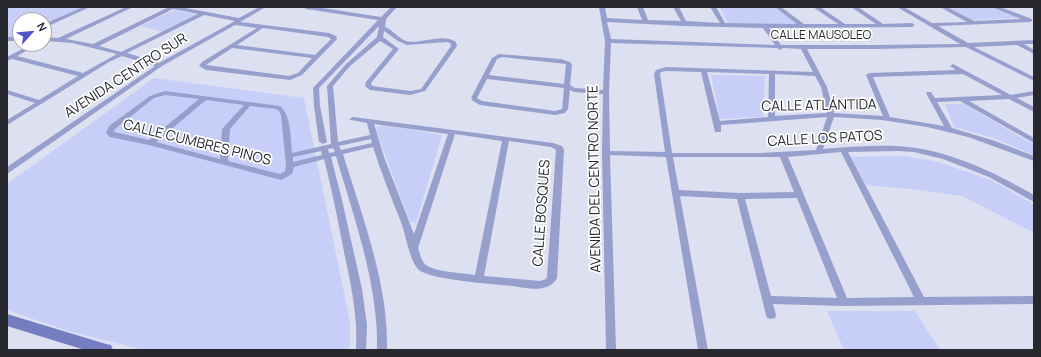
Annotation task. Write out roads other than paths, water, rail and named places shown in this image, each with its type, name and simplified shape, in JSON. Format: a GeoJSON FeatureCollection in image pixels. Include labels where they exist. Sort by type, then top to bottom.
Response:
{"type":"FeatureCollection","features":[{"type":"Feature","properties":{"kind":"main road"},"geometry":{"type":"LineString","coordinates":[[7,320],[106,350]]}},
{"type":"Feature","properties":{"kind":"street"},"geometry":{"type":"LineString","coordinates":[[52,22],[87,7]]}},
{"type":"Feature","properties":{"kind":"street"},"geometry":{"type":"LineString","coordinates":[[58,40],[130,7]]}},
{"type":"Feature","properties":{"kind":"street"},"geometry":{"type":"LineString","coordinates":[[92,47],[172,7],[239,20]]}},
{"type":"Feature","properties":{"kind":"street","name":"AVENIDA CENTRO SUR"},"geometry":{"type":"LineString","coordinates":[[7,171],[160,65],[263,7]]}},
{"type":"Feature","properties":{"kind":"street"},"geometry":{"type":"LineString","coordinates":[[306,7],[383,19]]}},
{"type":"Feature","properties":{"kind":"street"},"geometry":{"type":"LineString","coordinates":[[342,13],[350,7]]}},
{"type":"Feature","properties":{"kind":"street"},"geometry":{"type":"LineString","coordinates":[[361,350],[362,336],[360,306],[343,222],[325,149],[317,106],[316,88],[394,7]]}},
{"type":"Feature","properties":{"kind":"street","name":"AVENIDA DEL CENTRO NORTE"},"geometry":{"type":"LineString","coordinates":[[602,7],[608,41],[606,153],[611,350]]}},
{"type":"Feature","properties":{"kind":"street"},"geometry":{"type":"LineString","coordinates":[[640,7],[646,22]]}},
{"type":"Feature","properties":{"kind":"street"},"geometry":{"type":"LineString","coordinates":[[676,7],[685,24]]}},
{"type":"Feature","properties":{"kind":"street"},"geometry":{"type":"LineString","coordinates":[[713,7],[724,25]]}},
{"type":"Feature","properties":{"kind":"street"},"geometry":{"type":"LineString","coordinates":[[778,7],[803,26]]}},
{"type":"Feature","properties":{"kind":"street"},"geometry":{"type":"LineString","coordinates":[[816,7],[845,26]]}},
{"type":"Feature","properties":{"kind":"street"},"geometry":{"type":"LineString","coordinates":[[854,7],[883,26]]}},
{"type":"Feature","properties":{"kind":"street"},"geometry":{"type":"LineString","coordinates":[[900,7],[968,46],[1034,79]]}},
{"type":"Feature","properties":{"kind":"street"},"geometry":{"type":"LineString","coordinates":[[943,7],[973,22]]}},
{"type":"Feature","properties":{"kind":"street"},"geometry":{"type":"LineString","coordinates":[[995,7],[1032,21]]}},
{"type":"Feature","properties":{"kind":"street"},"geometry":{"type":"LineString","coordinates":[[7,123],[82,75],[204,13]]}},
{"type":"Feature","properties":{"kind":"street"},"geometry":{"type":"LineString","coordinates":[[382,350],[383,329],[380,300],[358,214],[337,149],[330,86],[348,65],[380,38],[383,19]]}},
{"type":"Feature","properties":{"kind":"street"},"geometry":{"type":"LineString","coordinates":[[604,20],[765,26],[912,26]]}},
{"type":"Feature","properties":{"kind":"street"},"geometry":{"type":"LineString","coordinates":[[931,25],[973,22],[1032,21]]}},
{"type":"Feature","properties":{"kind":"street"},"geometry":{"type":"LineString","coordinates":[[233,23],[260,28],[334,37],[334,39],[300,74],[290,78],[213,69],[202,66],[204,63],[260,28]]}},
{"type":"Feature","properties":{"kind":"street"},"geometry":{"type":"LineString","coordinates":[[765,26],[780,48]]}},
{"type":"Feature","properties":{"kind":"street"},"geometry":{"type":"LineString","coordinates":[[380,38],[396,49],[368,83],[368,86],[370,88],[410,93],[423,90],[454,46],[453,42],[448,40],[407,43],[401,41],[388,29],[382,28]]}},
{"type":"Feature","properties":{"kind":"street"},"geometry":{"type":"LineString","coordinates":[[52,40],[123,54],[160,65]]}},
{"type":"Feature","properties":{"kind":"street","name":"CALLE MAUSOLEO"},"geometry":{"type":"LineString","coordinates":[[608,41],[780,48],[968,46],[1034,42]]}},
{"type":"Feature","properties":{"kind":"street"},"geometry":{"type":"LineString","coordinates":[[1017,43],[1034,52]]}},
{"type":"Feature","properties":{"kind":"street"},"geometry":{"type":"LineString","coordinates":[[230,46],[317,57]]}},
{"type":"Feature","properties":{"kind":"street"},"geometry":{"type":"LineString","coordinates":[[804,48],[824,87],[831,116],[820,151]]}},
{"type":"Feature","properties":{"kind":"street"},"geometry":{"type":"LineString","coordinates":[[10,58],[21,52]]}},
{"type":"Feature","properties":{"kind":"street"},"geometry":{"type":"LineString","coordinates":[[501,55],[565,62],[569,65],[565,109],[560,113],[476,102],[474,98],[486,77],[495,58],[501,55]]}},
{"type":"Feature","properties":{"kind":"street"},"geometry":{"type":"LineString","coordinates":[[10,58],[82,75]]}},
{"type":"Feature","properties":{"kind":"street"},"geometry":{"type":"LineString","coordinates":[[953,66],[1034,110]]}},
{"type":"Feature","properties":{"kind":"street"},"geometry":{"type":"LineString","coordinates":[[703,350],[669,155],[657,74],[661,70],[666,69],[818,74]]}},
{"type":"Feature","properties":{"kind":"street","name":"CALLE ATLÁNTIDA"},"geometry":{"type":"LineString","coordinates":[[704,71],[718,126],[771,119],[831,116],[887,118],[949,129],[994,143],[1034,159]]}},
{"type":"Feature","properties":{"kind":"street"},"geometry":{"type":"LineString","coordinates":[[887,118],[869,75],[965,72]]}},
{"type":"Feature","properties":{"kind":"street"},"geometry":{"type":"LineString","coordinates":[[771,119],[772,73]]}},
{"type":"Feature","properties":{"kind":"street"},"geometry":{"type":"LineString","coordinates":[[486,77],[567,86],[574,90],[606,89]]}},
{"type":"Feature","properties":{"kind":"street"},"geometry":{"type":"LineString","coordinates":[[7,92],[39,102]]}},
{"type":"Feature","properties":{"kind":"street"},"geometry":{"type":"LineString","coordinates":[[929,92],[949,129]]}},
{"type":"Feature","properties":{"kind":"street","name":"CALLE CUMBRES PINOS"},"geometry":{"type":"LineString","coordinates":[[171,93],[248,104],[278,107],[282,110],[284,115],[290,165],[289,172],[281,177],[150,143],[113,135],[110,130],[158,94],[171,93]]}},
{"type":"Feature","properties":{"kind":"street"},"geometry":{"type":"LineString","coordinates":[[933,100],[1011,97],[1034,93]]}},
{"type":"Feature","properties":{"kind":"street"},"geometry":{"type":"LineString","coordinates":[[150,143],[205,98]]}},
{"type":"Feature","properties":{"kind":"street"},"geometry":{"type":"LineString","coordinates":[[963,100],[1034,141]]}},
{"type":"Feature","properties":{"kind":"street"},"geometry":{"type":"LineString","coordinates":[[224,162],[226,129],[248,104]]}},
{"type":"Feature","properties":{"kind":"street"},"geometry":{"type":"LineString","coordinates":[[353,119],[370,122]]}},
{"type":"Feature","properties":{"kind":"street","name":"CALLE BOSQUES"},"geometry":{"type":"LineString","coordinates":[[370,122],[452,132],[553,145],[559,148],[552,278],[546,284],[540,285],[479,279],[431,272],[422,267],[417,259],[414,247],[373,136],[370,122]]}},
{"type":"Feature","properties":{"kind":"street"},"geometry":{"type":"LineString","coordinates":[[414,247],[452,132]]}},
{"type":"Feature","properties":{"kind":"street"},"geometry":{"type":"LineString","coordinates":[[337,149],[373,136]]}},
{"type":"Feature","properties":{"kind":"street"},"geometry":{"type":"LineString","coordinates":[[479,279],[506,139]]}},
{"type":"Feature","properties":{"kind":"street"},"geometry":{"type":"LineString","coordinates":[[289,156],[325,149],[376,144]]}},
{"type":"Feature","properties":{"kind":"street"},"geometry":{"type":"LineString","coordinates":[[290,165],[325,149]]}},
{"type":"Feature","properties":{"kind":"street","name":"CALLE LOS PATOS"},"geometry":{"type":"LineString","coordinates":[[606,153],[669,155],[783,155],[820,151],[895,149],[915,150],[945,157],[979,169],[1006,182],[1034,199]]}},
{"type":"Feature","properties":{"kind":"street"},"geometry":{"type":"LineString","coordinates":[[844,151],[921,301]]}},
{"type":"Feature","properties":{"kind":"street"},"geometry":{"type":"LineString","coordinates":[[783,155],[844,302]]}},
{"type":"Feature","properties":{"kind":"street"},"geometry":{"type":"LineString","coordinates":[[676,193],[740,196],[800,195]]}},
{"type":"Feature","properties":{"kind":"street"},"geometry":{"type":"LineString","coordinates":[[740,196],[771,314]]}},
{"type":"Feature","properties":{"kind":"street"},"geometry":{"type":"LineString","coordinates":[[768,300],[844,302],[1034,300]]}}]}
